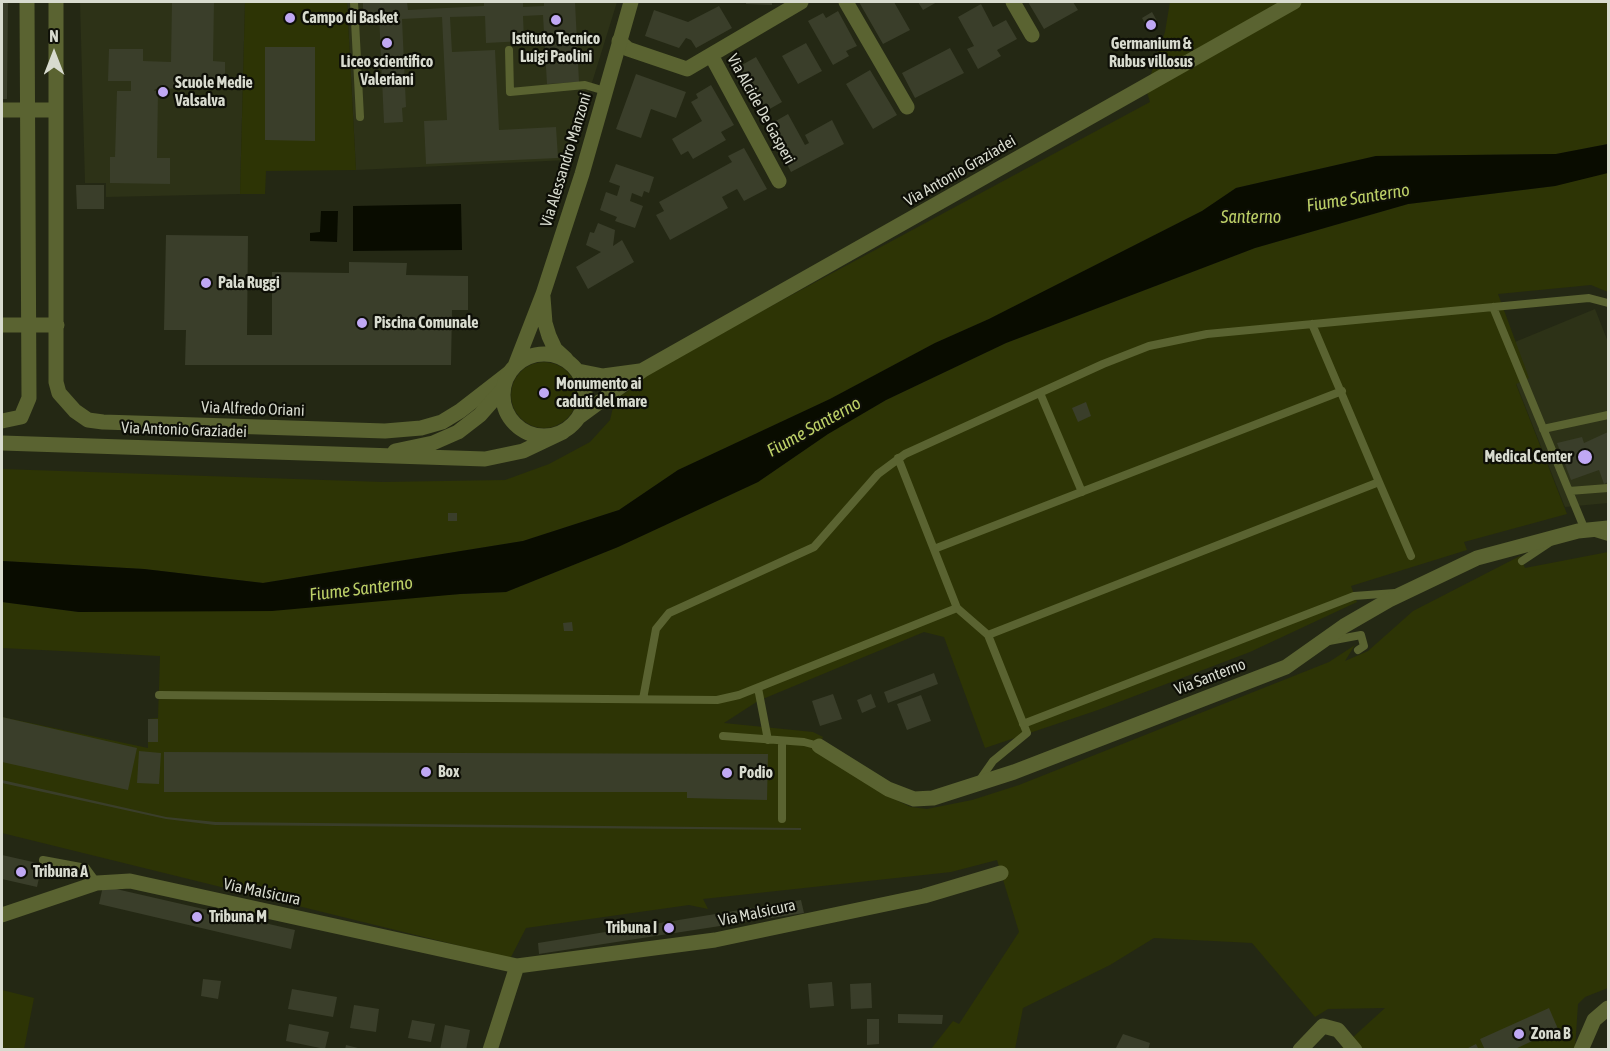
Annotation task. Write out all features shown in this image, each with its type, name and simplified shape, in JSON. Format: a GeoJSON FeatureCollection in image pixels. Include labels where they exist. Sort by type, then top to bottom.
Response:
{"type":"FeatureCollection","features":[{"type":"Feature","properties":{"kind":"street"},"geometry":{"type":"LineString","coordinates":[[2,421],[21,417],[26,410],[29,398],[27,2]]}},
{"type":"Feature","properties":{"kind":"street","name":"Via Alfredo Oriani"},"geometry":{"type":"LineString","coordinates":[[56,2],[56,382],[59,393],[88,420],[103,423],[385,431],[421,428],[442,423],[512,370]]}},
{"type":"Feature","properties":{"kind":"street","name":"Via Alessandro Manzoni"},"geometry":{"type":"LineString","coordinates":[[512,370],[543,294],[582,174],[631,2]]}},
{"type":"Feature","properties":{"kind":"street","name":"Via Alcide De Gasperi"},"geometry":{"type":"LineString","coordinates":[[619,41],[628,48],[687,69],[801,2]]}},
{"type":"Feature","properties":{"kind":"street"},"geometry":{"type":"LineString","coordinates":[[846,2],[907,107]]}},
{"type":"Feature","properties":{"kind":"street"},"geometry":{"type":"LineString","coordinates":[[1013,2],[1032,35]]}},
{"type":"Feature","properties":{"kind":"street","name":"Via Antonio Graziadei"},"geometry":{"type":"LineString","coordinates":[[579,417],[643,370],[1294,2]]}},
{"type":"Feature","properties":{"kind":"street","name":"Via Alcide De Gasperi"},"geometry":{"type":"LineString","coordinates":[[711,55],[779,181]]}},
{"type":"Feature","properties":{"kind":"street"},"geometry":{"type":"LineString","coordinates":[[2,110],[56,110]]}},
{"type":"Feature","properties":{"kind":"street"},"geometry":{"type":"LineString","coordinates":[[29,224],[56,225]]}},
{"type":"Feature","properties":{"kind":"street","name":"Via Alessandro Manzoni"},"geometry":{"type":"LineString","coordinates":[[543,294],[545,323],[549,336],[555,349],[572,366]]}},
{"type":"Feature","properties":{"kind":"street"},"geometry":{"type":"LineString","coordinates":[[2,325],[57,325]]}},
{"type":"Feature","properties":{"kind":"street"},"geometry":{"type":"LineString","coordinates":[[545,354],[572,366],[585,394],[579,417],[563,432],[543,437],[524,432],[509,418],[502,399],[503,389],[512,370],[534,355],[545,354]]}},
{"type":"Feature","properties":{"kind":"street","name":"Via Antonio Graziadei"},"geometry":{"type":"LineString","coordinates":[[572,366],[603,376],[643,370]]}},
{"type":"Feature","properties":{"kind":"street","name":"Via Antonio Graziadei"},"geometry":{"type":"LineString","coordinates":[[366,454],[402,450],[433,442],[458,432],[480,415],[503,389]]}},
{"type":"Feature","properties":{"kind":"street","name":"Via Antonio Graziadei"},"geometry":{"type":"LineString","coordinates":[[2,443],[485,459],[524,451],[563,432]]}},
{"type":"Feature","properties":{"kind":"street","name":"Via Santerno"},"geometry":{"type":"LineString","coordinates":[[819,746],[888,789],[914,799],[933,798],[1014,772],[1286,667],[1344,626],[1404,593],[1477,558],[1585,530],[1608,528]]}},
{"type":"Feature","properties":{"kind":"street","name":"Via Malsicura"},"geometry":{"type":"LineString","coordinates":[[2,915],[97,883],[130,881],[517,961],[716,940],[924,896],[1001,873]]}},
{"type":"Feature","properties":{"kind":"street"},"geometry":{"type":"LineString","coordinates":[[490,1050],[517,961]]}},
{"type":"Feature","properties":{"kind":"street"},"geometry":{"type":"LineString","coordinates":[[1581,1050],[1594,1020],[1608,1008]]}},
{"type":"Feature","properties":{"kind":"street"},"geometry":{"type":"LineString","coordinates":[[1300,1050],[1323,1026],[1338,1030],[1350,1043]]}},
{"type":"Feature","properties":{"kind":"lane"},"geometry":{"type":"LineString","coordinates":[[354,2],[360,117]]}},
{"type":"Feature","properties":{"kind":"lane"},"geometry":{"type":"LineString","coordinates":[[509,50],[510,92],[585,85],[606,91]]}},
{"type":"Feature","properties":{"kind":"lane"},"geometry":{"type":"LineString","coordinates":[[643,699],[656,629],[669,613],[814,547],[878,474],[898,458],[1112,360],[1178,339],[1589,298],[1608,303]]}},
{"type":"Feature","properties":{"kind":"lane"},"geometry":{"type":"LineString","coordinates":[[1493,307],[1585,530],[1608,537]]}},
{"type":"Feature","properties":{"kind":"lane"},"geometry":{"type":"LineString","coordinates":[[1312,324],[1412,556]]}},
{"type":"Feature","properties":{"kind":"lane"},"geometry":{"type":"LineString","coordinates":[[934,549],[1342,391]]}},
{"type":"Feature","properties":{"kind":"lane"},"geometry":{"type":"LineString","coordinates":[[1040,393],[1082,492]]}},
{"type":"Feature","properties":{"kind":"lane"},"geometry":{"type":"LineString","coordinates":[[1543,429],[1608,415]]}},
{"type":"Feature","properties":{"kind":"lane"},"geometry":{"type":"LineString","coordinates":[[898,458],[957,608],[988,635],[1027,733],[993,761],[977,784]]}},
{"type":"Feature","properties":{"kind":"lane"},"geometry":{"type":"LineString","coordinates":[[988,635],[1379,482]]}},
{"type":"Feature","properties":{"kind":"lane"},"geometry":{"type":"LineString","coordinates":[[1569,491],[1608,488]]}},
{"type":"Feature","properties":{"kind":"lane"},"geometry":{"type":"LineString","coordinates":[[1522,561],[1559,536]]}},
{"type":"Feature","properties":{"kind":"lane"},"geometry":{"type":"LineString","coordinates":[[1023,724],[1354,596],[1404,593]]}},
{"type":"Feature","properties":{"kind":"lane"},"geometry":{"type":"LineString","coordinates":[[159,695],[717,700],[758,688],[957,608]]}},
{"type":"Feature","properties":{"kind":"lane"},"geometry":{"type":"LineString","coordinates":[[1323,642],[1361,635],[1364,646],[1358,650]]}},
{"type":"Feature","properties":{"kind":"lane"},"geometry":{"type":"LineString","coordinates":[[758,688],[768,740]]}},
{"type":"Feature","properties":{"kind":"lane"},"geometry":{"type":"LineString","coordinates":[[723,736],[804,742],[819,746]]}},
{"type":"Feature","properties":{"kind":"lane"},"geometry":{"type":"LineString","coordinates":[[782,741],[782,819]]}},
{"type":"Feature","properties":{"kind":"lane"},"geometry":{"type":"LineString","coordinates":[[43,860],[87,868],[97,883]]}},
{"type":"Feature","properties":{"kind":"shaded area","name":"Scuole Medie Valsalva"},"geometry":{"type":"Polygon","coordinates":[[[80,2],[245,2],[240,194],[106,197],[106,183],[85,183],[80,2]]]}},
{"type":"Feature","properties":{"kind":"shaded area"},"geometry":{"type":"Polygon","coordinates":[[[245,2],[347,2],[356,170],[266,171],[265,194],[240,194],[245,2]]]}},
{"type":"Feature","properties":{"kind":"shaded area"},"geometry":{"type":"Polygon","coordinates":[[[347,2],[617,2],[568,160],[356,170],[347,2]]]}},
{"type":"Feature","properties":{"kind":"shaded area"},"geometry":{"type":"Polygon","coordinates":[[[1170,2],[1608,2],[1608,144],[1556,154],[1376,156],[1236,188],[1202,211],[989,319],[935,343],[830,399],[678,470],[619,510],[523,541],[263,583],[144,569],[2,561],[2,469],[383,482],[505,480],[549,464],[590,442],[610,420],[615,399],[642,383],[643,375],[1150,102],[1146,89],[1165,32],[1170,2]]]}},
{"type":"Feature","properties":{"kind":"shaded area"},"geometry":{"type":"Polygon","coordinates":[[[1608,172],[1608,292],[1591,285],[1498,294],[1529,378],[1516,384],[1567,514],[1464,542],[1467,550],[1351,586],[1357,602],[1250,652],[1098,710],[985,748],[944,637],[924,632],[758,701],[724,723],[813,732],[823,737],[819,746],[898,801],[911,807],[927,809],[972,800],[1019,785],[1329,662],[1355,645],[1345,661],[1368,651],[1413,611],[1520,556],[1525,568],[1608,552],[1608,988],[1585,997],[1578,1004],[1575,1049],[1340,1049],[1385,1008],[1328,1009],[1315,1017],[1252,943],[1154,938],[1110,965],[1023,1008],[1015,1049],[931,1049],[953,1021],[959,1024],[1019,932],[997,860],[951,872],[703,899],[708,909],[689,905],[526,928],[511,957],[505,957],[2,833],[2,717],[148,748],[148,719],[158,718],[160,656],[2,648],[2,602],[79,612],[506,592],[618,547],[758,482],[828,434],[886,400],[1006,343],[1255,248],[1408,204],[1555,186],[1608,172]]]}},
{"type":"Feature","properties":{"kind":"shaded area"},"geometry":{"type":"Polygon","coordinates":[[[1595,309],[1608,342],[1608,503],[1565,507],[1516,383],[1515,342],[1595,309]]]}},
{"type":"Feature","properties":{"kind":"shaded area"},"geometry":{"type":"Polygon","coordinates":[[[544,362],[557,365],[567,372],[574,382],[577,395],[574,408],[567,418],[557,425],[544,428],[531,425],[521,418],[514,408],[511,395],[514,382],[521,372],[531,365],[544,362]]]}},
{"type":"Feature","properties":{"kind":"shaded area"},"geometry":{"type":"Polygon","coordinates":[[[2,990],[34,998],[24,1049],[2,1049],[2,990]]]}},
{"type":"Feature","properties":{"kind":"water","name":"Santerno"},"geometry":{"type":"Polygon","coordinates":[[[1608,144],[1608,173],[1555,186],[1408,204],[1255,248],[1006,343],[886,400],[828,434],[758,482],[618,547],[506,592],[272,611],[79,612],[2,602],[2,561],[144,569],[263,583],[523,541],[619,510],[678,470],[830,399],[935,343],[989,319],[1202,211],[1236,188],[1376,156],[1556,154],[1608,144]]]}},
{"type":"Feature","properties":{"kind":"water"},"geometry":{"type":"Polygon","coordinates":[[[461,204],[462,250],[353,251],[353,206],[461,204]]]}},
{"type":"Feature","properties":{"kind":"water"},"geometry":{"type":"Polygon","coordinates":[[[321,211],[338,211],[337,242],[310,241],[310,233],[320,232],[321,211]]]}},
{"type":"Feature","properties":{"kind":"building"},"geometry":{"type":"Polygon","coordinates":[[[2,2],[8,2],[7,99],[2,99],[2,2]]]}},
{"type":"Feature","properties":{"kind":"building"},"geometry":{"type":"Polygon","coordinates":[[[172,2],[214,2],[213,61],[225,62],[225,87],[155,89],[154,91],[158,91],[157,158],[170,158],[170,184],[110,183],[110,157],[115,157],[117,91],[131,91],[131,81],[108,81],[109,49],[143,49],[143,61],[171,62],[172,2]]]}},
{"type":"Feature","properties":{"kind":"building"},"geometry":{"type":"Polygon","coordinates":[[[363,2],[407,2],[408,10],[484,6],[484,2],[523,2],[523,7],[544,6],[544,2],[575,2],[579,82],[547,84],[543,15],[523,16],[524,41],[486,43],[485,16],[450,17],[452,52],[495,50],[499,130],[556,127],[558,158],[426,164],[424,121],[447,120],[442,17],[402,19],[406,107],[402,108],[403,122],[384,123],[379,14],[363,14],[363,2]]]}},
{"type":"Feature","properties":{"kind":"building"},"geometry":{"type":"Polygon","coordinates":[[[746,2],[772,2],[772,5],[746,4],[746,2]]]}},
{"type":"Feature","properties":{"kind":"building"},"geometry":{"type":"Polygon","coordinates":[[[859,2],[894,2],[910,30],[883,44],[859,2]]]}},
{"type":"Feature","properties":{"kind":"building"},"geometry":{"type":"Polygon","coordinates":[[[918,2],[937,2],[923,10],[918,2]]]}},
{"type":"Feature","properties":{"kind":"building"},"geometry":{"type":"Polygon","coordinates":[[[1028,2],[1073,2],[1078,10],[1044,29],[1028,2]]]}},
{"type":"Feature","properties":{"kind":"building"},"geometry":{"type":"Polygon","coordinates":[[[981,4],[993,27],[1006,20],[1017,39],[997,50],[1001,56],[978,69],[967,49],[974,46],[958,17],[981,4]]]}},
{"type":"Feature","properties":{"kind":"building"},"geometry":{"type":"Polygon","coordinates":[[[719,6],[732,28],[696,48],[691,40],[686,38],[679,48],[645,36],[654,10],[688,22],[719,6]]]}},
{"type":"Feature","properties":{"kind":"building"},"geometry":{"type":"Polygon","coordinates":[[[838,11],[857,46],[846,51],[849,56],[833,65],[808,21],[823,13],[826,18],[838,11]]]}},
{"type":"Feature","properties":{"kind":"building"},"geometry":{"type":"Polygon","coordinates":[[[1152,12],[1157,21],[1147,27],[1142,18],[1152,12]]]}},
{"type":"Feature","properties":{"kind":"building"},"geometry":{"type":"Polygon","coordinates":[[[806,43],[822,71],[798,84],[782,56],[806,43]]]}},
{"type":"Feature","properties":{"kind":"building"},"geometry":{"type":"Polygon","coordinates":[[[265,47],[315,47],[315,141],[265,140],[265,47]]]}},
{"type":"Feature","properties":{"kind":"building"},"geometry":{"type":"Polygon","coordinates":[[[950,48],[964,73],[915,98],[902,73],[950,48]]]}},
{"type":"Feature","properties":{"kind":"building"},"geometry":{"type":"Polygon","coordinates":[[[756,57],[782,102],[759,115],[733,70],[756,57]]]}},
{"type":"Feature","properties":{"kind":"building"},"geometry":{"type":"Polygon","coordinates":[[[870,70],[897,115],[873,129],[846,84],[870,70]]]}},
{"type":"Feature","properties":{"kind":"building"},"geometry":{"type":"Polygon","coordinates":[[[636,74],[686,92],[676,118],[651,109],[641,138],[616,129],[636,74]]]}},
{"type":"Feature","properties":{"kind":"building"},"geometry":{"type":"Polygon","coordinates":[[[711,85],[734,125],[721,132],[726,140],[693,159],[688,151],[681,155],[672,139],[702,121],[691,102],[698,98],[696,94],[711,85]]]}},
{"type":"Feature","properties":{"kind":"building"},"geometry":{"type":"Polygon","coordinates":[[[788,114],[805,145],[809,143],[805,135],[832,120],[844,144],[791,172],[767,126],[788,114]]]}},
{"type":"Feature","properties":{"kind":"building"},"geometry":{"type":"Polygon","coordinates":[[[744,148],[767,189],[744,201],[737,189],[722,197],[728,208],[670,240],[656,215],[664,211],[659,202],[732,162],[728,156],[744,148]]]}},
{"type":"Feature","properties":{"kind":"building"},"geometry":{"type":"Polygon","coordinates":[[[616,164],[654,177],[649,193],[644,191],[642,197],[632,193],[630,201],[643,206],[635,228],[615,221],[617,217],[600,210],[606,192],[617,196],[620,186],[609,182],[616,164]]]}},
{"type":"Feature","properties":{"kind":"building"},"geometry":{"type":"Polygon","coordinates":[[[76,185],[104,185],[104,209],[77,209],[76,185]]]}},
{"type":"Feature","properties":{"kind":"building"},"geometry":{"type":"Polygon","coordinates":[[[598,223],[615,230],[613,246],[622,240],[634,262],[588,289],[576,267],[601,252],[586,245],[590,232],[594,233],[598,223]]]}},
{"type":"Feature","properties":{"kind":"building","name":"Piscina Comunale"},"geometry":{"type":"Polygon","coordinates":[[[166,235],[248,236],[247,335],[272,335],[272,272],[349,273],[349,262],[407,263],[406,275],[468,276],[468,310],[452,310],[451,365],[185,365],[186,330],[164,330],[166,235]]]}},
{"type":"Feature","properties":{"kind":"building"},"geometry":{"type":"Polygon","coordinates":[[[1086,402],[1091,416],[1078,422],[1072,408],[1086,402]]]}},
{"type":"Feature","properties":{"kind":"building","name":"Medical Center"},"geometry":{"type":"Polygon","coordinates":[[[1608,432],[1608,482],[1604,484],[1599,470],[1571,480],[1557,443],[1582,437],[1584,443],[1608,432]]]}},
{"type":"Feature","properties":{"kind":"building"},"geometry":{"type":"Polygon","coordinates":[[[448,513],[457,513],[457,521],[448,521],[448,513]]]}},
{"type":"Feature","properties":{"kind":"building"},"geometry":{"type":"Polygon","coordinates":[[[572,622],[573,631],[564,631],[563,623],[572,622]]]}},
{"type":"Feature","properties":{"kind":"building"},"geometry":{"type":"Polygon","coordinates":[[[934,673],[938,684],[888,703],[884,692],[934,673]]]}},
{"type":"Feature","properties":{"kind":"building"},"geometry":{"type":"Polygon","coordinates":[[[833,694],[842,719],[820,726],[812,701],[833,694]]]}},
{"type":"Feature","properties":{"kind":"building"},"geometry":{"type":"Polygon","coordinates":[[[871,694],[876,707],[862,713],[857,700],[871,694]]]}},
{"type":"Feature","properties":{"kind":"building"},"geometry":{"type":"Polygon","coordinates":[[[921,695],[931,721],[907,730],[897,704],[921,695]]]}},
{"type":"Feature","properties":{"kind":"building"},"geometry":{"type":"Polygon","coordinates":[[[2,717],[137,748],[128,790],[2,762],[2,717]]]}},
{"type":"Feature","properties":{"kind":"building"},"geometry":{"type":"Polygon","coordinates":[[[148,719],[158,719],[158,742],[148,742],[148,719]]]}},
{"type":"Feature","properties":{"kind":"building"},"geometry":{"type":"Polygon","coordinates":[[[139,751],[161,753],[159,784],[137,783],[139,751]]]}},
{"type":"Feature","properties":{"kind":"building","name":"Box"},"geometry":{"type":"Polygon","coordinates":[[[164,752],[768,754],[767,800],[687,798],[687,792],[164,792],[164,752]]]}},
{"type":"Feature","properties":{"kind":"building"},"geometry":{"type":"Polygon","coordinates":[[[2,780],[166,817],[216,822],[801,828],[801,830],[215,825],[166,819],[2,783],[2,780]]]}},
{"type":"Feature","properties":{"kind":"building","name":"Tribuna A"},"geometry":{"type":"Polygon","coordinates":[[[2,855],[42,864],[37,887],[2,879],[2,855]]]}},
{"type":"Feature","properties":{"kind":"building","name":"Tribuna M"},"geometry":{"type":"Polygon","coordinates":[[[103,886],[295,930],[291,949],[99,904],[103,886]]]}},
{"type":"Feature","properties":{"kind":"building","name":"Tribuna I"},"geometry":{"type":"Polygon","coordinates":[[[801,900],[804,913],[539,954],[538,943],[801,900]]]}},
{"type":"Feature","properties":{"kind":"building"},"geometry":{"type":"Polygon","coordinates":[[[203,979],[221,981],[218,999],[201,996],[203,979]]]}},
{"type":"Feature","properties":{"kind":"building"},"geometry":{"type":"Polygon","coordinates":[[[832,982],[834,1006],[810,1008],[808,984],[832,982]]]}},
{"type":"Feature","properties":{"kind":"building"},"geometry":{"type":"Polygon","coordinates":[[[871,983],[872,1008],[851,1009],[850,984],[871,983]]]}},
{"type":"Feature","properties":{"kind":"building"},"geometry":{"type":"Polygon","coordinates":[[[292,989],[337,997],[333,1017],[288,1009],[292,989]]]}},
{"type":"Feature","properties":{"kind":"building"},"geometry":{"type":"Polygon","coordinates":[[[354,1005],[379,1009],[376,1032],[350,1028],[354,1005]]]}},
{"type":"Feature","properties":{"kind":"building"},"geometry":{"type":"Polygon","coordinates":[[[1549,1008],[1558,1029],[1513,1050],[1485,1050],[1480,1039],[1549,1008]]]}},
{"type":"Feature","properties":{"kind":"building"},"geometry":{"type":"Polygon","coordinates":[[[898,1014],[943,1015],[942,1024],[898,1023],[898,1014]]]}},
{"type":"Feature","properties":{"kind":"building"},"geometry":{"type":"Polygon","coordinates":[[[867,1019],[879,1019],[879,1044],[867,1045],[867,1019]]]}},
{"type":"Feature","properties":{"kind":"building"},"geometry":{"type":"Polygon","coordinates":[[[412,1020],[435,1024],[431,1042],[408,1038],[412,1020]]]}},
{"type":"Feature","properties":{"kind":"building"},"geometry":{"type":"Polygon","coordinates":[[[289,1024],[329,1032],[325,1049],[286,1041],[289,1024]]]}},
{"type":"Feature","properties":{"kind":"building"},"geometry":{"type":"Polygon","coordinates":[[[445,1025],[470,1030],[466,1050],[440,1050],[445,1025]]]}},
{"type":"Feature","properties":{"kind":"building"},"geometry":{"type":"Polygon","coordinates":[[[1123,1034],[1150,1043],[1148,1050],[1115,1050],[1123,1034]]]}},
{"type":"Feature","properties":{"kind":"building"},"geometry":{"type":"Polygon","coordinates":[[[1476,1044],[1479,1050],[1464,1050],[1476,1044]]]}},
{"type":"Feature","properties":{"kind":"building"},"geometry":{"type":"Polygon","coordinates":[[[346,1045],[362,1049],[345,1050],[346,1045]]]}},
{"type":"Feature","properties":{"kind":"place","name":"Campo di Basket"},"geometry":{"type":"Point","coordinates":[290,18]}},
{"type":"Feature","properties":{"kind":"place","name":"Istituto Tecnico Luigi Paolini"},"geometry":{"type":"Point","coordinates":[556,20]}},
{"type":"Feature","properties":{"kind":"place","name":"Germanium & Rubus villosus"},"geometry":{"type":"Point","coordinates":[1151,25]}},
{"type":"Feature","properties":{"kind":"place","name":"Liceo scientifico Valeriani"},"geometry":{"type":"Point","coordinates":[387,43]}},
{"type":"Feature","properties":{"kind":"place","name":"Scuole Medie Valsalva"},"geometry":{"type":"Point","coordinates":[163,92]}},
{"type":"Feature","properties":{"kind":"place","name":"Pala Ruggi"},"geometry":{"type":"Point","coordinates":[206,283]}},
{"type":"Feature","properties":{"kind":"place","name":"Piscina Comunale"},"geometry":{"type":"Point","coordinates":[362,323]}},
{"type":"Feature","properties":{"kind":"place","name":"Monumento ai caduti del mare"},"geometry":{"type":"Point","coordinates":[544,393]}},
{"type":"Feature","properties":{"kind":"place","name":"Medical Center"},"geometry":{"type":"Point","coordinates":[1585,457]}},
{"type":"Feature","properties":{"kind":"place","name":"Box"},"geometry":{"type":"Point","coordinates":[426,772]}},
{"type":"Feature","properties":{"kind":"place","name":"Podio"},"geometry":{"type":"Point","coordinates":[727,773]}},
{"type":"Feature","properties":{"kind":"place","name":"Tribuna A"},"geometry":{"type":"Point","coordinates":[21,872]}},
{"type":"Feature","properties":{"kind":"place","name":"Tribuna M"},"geometry":{"type":"Point","coordinates":[197,917]}},
{"type":"Feature","properties":{"kind":"place","name":"Tribuna I"},"geometry":{"type":"Point","coordinates":[669,928]}},
{"type":"Feature","properties":{"kind":"place","name":"Zona B"},"geometry":{"type":"Point","coordinates":[1519,1034]}},
{"type":"Feature","properties":{"kind":"water label","name":"Fiume Santerno"},"geometry":{"type":"Point","coordinates":[1358,198]}},
{"type":"Feature","properties":{"kind":"water label","name":"Fiume Santerno"},"geometry":{"type":"Point","coordinates":[814,427]}},
{"type":"Feature","properties":{"kind":"water label","name":"Fiume Santerno"},"geometry":{"type":"Point","coordinates":[361,589]}}]}
